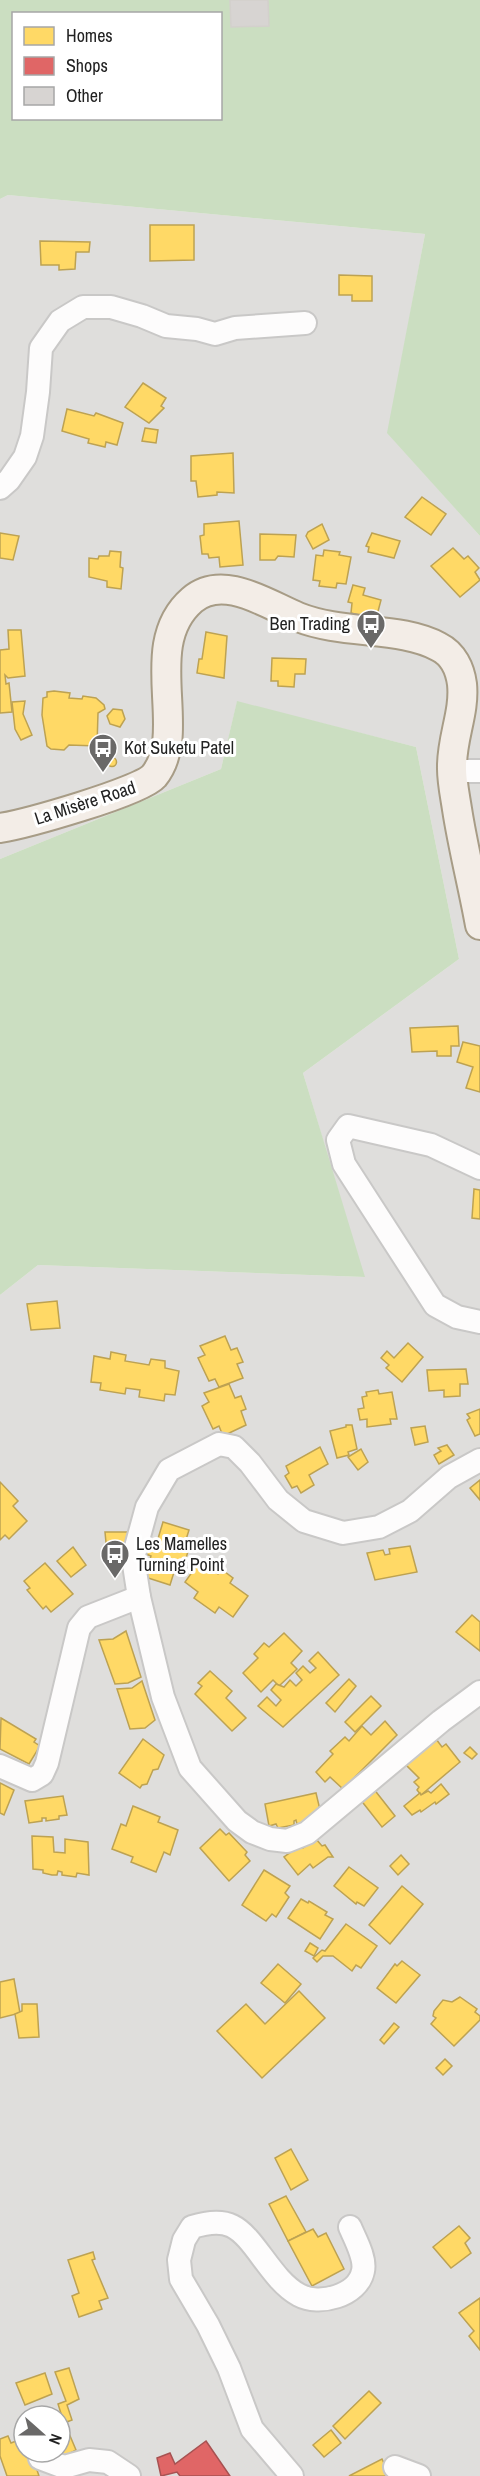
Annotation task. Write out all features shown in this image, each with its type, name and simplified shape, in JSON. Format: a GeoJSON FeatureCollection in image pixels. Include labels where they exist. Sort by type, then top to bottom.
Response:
{"type":"FeatureCollection","features":[{"type":"Feature","properties":{"kind":"main road","name":"La Misère Road"},"geometry":{"type":"LineString","coordinates":[[0,828],[121,794],[152,778],[162,764],[167,745],[166,671],[176,621],[193,599],[208,592],[221,590],[259,598],[299,618],[325,626],[424,640],[441,647],[456,663],[461,681],[463,705],[452,751],[452,771],[462,839],[480,925]]}},
{"type":"Feature","properties":{"kind":"street"},"geometry":{"type":"LineString","coordinates":[[0,488],[9,480],[25,456],[32,436],[41,348],[60,321],[82,307],[111,307],[166,326],[196,329],[215,334],[235,328],[305,323]]}},
{"type":"Feature","properties":{"kind":"street"},"geometry":{"type":"LineString","coordinates":[[452,771],[480,771]]}},
{"type":"Feature","properties":{"kind":"street"},"geometry":{"type":"LineString","coordinates":[[480,1168],[431,1145],[348,1126],[338,1140],[344,1164],[435,1305],[457,1317],[480,1322]]}},
{"type":"Feature","properties":{"kind":"street"},"geometry":{"type":"LineString","coordinates":[[480,1460],[448,1477],[410,1511],[379,1527],[343,1533],[304,1521],[278,1500],[250,1463],[234,1447],[219,1444],[169,1470],[147,1507],[133,1558],[138,1597],[163,1697],[190,1768],[237,1821],[252,1832],[270,1839],[287,1841],[307,1833],[441,1721],[480,1692]]}},
{"type":"Feature","properties":{"kind":"street"},"geometry":{"type":"LineString","coordinates":[[0,1766],[32,1780],[42,1774],[79,1628],[88,1617],[138,1597]]}},
{"type":"Feature","properties":{"kind":"street"},"geometry":{"type":"LineString","coordinates":[[292,2476],[252,2429],[229,2367],[181,2279],[179,2260],[184,2241],[192,2227],[222,2222],[234,2227],[283,2283],[298,2294],[310,2299],[334,2297],[347,2292],[359,2282],[364,2269],[350,2227]]}},
{"type":"Feature","properties":{"kind":"street"},"geometry":{"type":"LineString","coordinates":[[56,2464],[64,2467],[89,2460],[108,2462],[129,2476]]}},
{"type":"Feature","properties":{"kind":"street"},"geometry":{"type":"LineString","coordinates":[[395,2467],[419,2476]]}},
{"type":"Feature","properties":{"kind":"shaded area"},"geometry":{"type":"Polygon","coordinates":[[[8,195],[425,234],[388,433],[480,536],[480,2476],[0,2476],[0,1295],[38,1265],[364,1277],[303,1073],[459,959],[416,747],[237,702],[221,769],[0,859],[0,199],[8,195]]]}},
{"type":"Feature","properties":{"kind":"green space"},"geometry":{"type":"Polygon","coordinates":[[[0,0],[480,0],[480,536],[387,433],[425,234],[8,195],[0,199],[0,0]]]}},
{"type":"Feature","properties":{"kind":"green space"},"geometry":{"type":"Polygon","coordinates":[[[237,701],[416,747],[459,959],[303,1073],[365,1277],[38,1265],[0,1295],[0,859],[221,769],[237,701]]]}},
{"type":"Feature","properties":{"kind":"building: Homes"},"geometry":{"type":"Polygon","coordinates":[[[150,225],[194,225],[194,260],[150,261],[150,225]]]}},
{"type":"Feature","properties":{"kind":"building: Homes"},"geometry":{"type":"Polygon","coordinates":[[[40,241],[90,242],[89,252],[76,252],[75,269],[59,270],[59,265],[41,265],[40,241]]]}},
{"type":"Feature","properties":{"kind":"building: Homes"},"geometry":{"type":"Polygon","coordinates":[[[339,275],[372,276],[372,301],[352,301],[352,295],[339,295],[339,275]]]}},
{"type":"Feature","properties":{"kind":"building: Homes"},"geometry":{"type":"Polygon","coordinates":[[[143,383],[166,398],[161,406],[164,408],[149,423],[125,407],[143,383]]]}},
{"type":"Feature","properties":{"kind":"building: Homes"},"geometry":{"type":"Polygon","coordinates":[[[67,409],[94,416],[96,413],[123,423],[117,445],[106,442],[105,447],[88,443],[89,439],[62,431],[67,409]]]}},
{"type":"Feature","properties":{"kind":"building: Homes"},"geometry":{"type":"Polygon","coordinates":[[[145,428],[158,430],[156,443],[142,441],[145,428]]]}},
{"type":"Feature","properties":{"kind":"building: Homes"},"geometry":{"type":"Polygon","coordinates":[[[233,453],[234,493],[217,492],[217,495],[198,497],[196,481],[191,481],[191,456],[233,453]]]}},
{"type":"Feature","properties":{"kind":"building: Homes"},"geometry":{"type":"Polygon","coordinates":[[[422,497],[446,514],[431,535],[405,517],[422,497]]]}},
{"type":"Feature","properties":{"kind":"building: Homes"},"geometry":{"type":"Polygon","coordinates":[[[239,521],[243,565],[220,567],[219,557],[209,558],[208,554],[202,554],[200,536],[204,535],[204,524],[239,521]]]}},
{"type":"Feature","properties":{"kind":"building: Homes"},"geometry":{"type":"Polygon","coordinates":[[[322,524],[329,540],[313,549],[306,536],[308,532],[322,524]]]}},
{"type":"Feature","properties":{"kind":"building: Homes"},"geometry":{"type":"Polygon","coordinates":[[[0,533],[19,536],[13,560],[0,558],[0,533]]]}},
{"type":"Feature","properties":{"kind":"building: Homes"},"geometry":{"type":"Polygon","coordinates":[[[372,533],[400,541],[394,558],[368,552],[369,547],[366,546],[372,533]]]}},
{"type":"Feature","properties":{"kind":"building: Homes"},"geometry":{"type":"Polygon","coordinates":[[[260,534],[296,535],[294,557],[278,556],[275,560],[260,560],[260,534]]]}},
{"type":"Feature","properties":{"kind":"building: Homes"},"geometry":{"type":"Polygon","coordinates":[[[453,548],[464,559],[468,556],[479,568],[475,572],[480,580],[460,597],[431,566],[453,548]]]}},
{"type":"Feature","properties":{"kind":"building: Homes"},"geometry":{"type":"Polygon","coordinates":[[[324,550],[340,552],[339,555],[351,557],[346,584],[337,583],[336,588],[319,586],[320,581],[313,580],[316,555],[323,556],[324,550]]]}},
{"type":"Feature","properties":{"kind":"building: Homes"},"geometry":{"type":"Polygon","coordinates":[[[110,551],[121,552],[120,567],[123,568],[121,589],[107,587],[107,581],[89,577],[89,558],[98,559],[99,556],[109,556],[110,551]]]}},
{"type":"Feature","properties":{"kind":"building: Homes"},"geometry":{"type":"Polygon","coordinates":[[[353,585],[365,588],[363,595],[381,600],[376,619],[351,613],[352,603],[348,602],[353,585]]]}},
{"type":"Feature","properties":{"kind":"building: Homes"},"geometry":{"type":"Polygon","coordinates":[[[8,630],[21,630],[25,676],[8,678],[5,675],[6,684],[9,683],[12,712],[0,713],[0,650],[9,649],[8,630]]]}},
{"type":"Feature","properties":{"kind":"building: Homes"},"geometry":{"type":"Polygon","coordinates":[[[206,632],[227,636],[224,678],[197,673],[199,659],[202,659],[206,632]]]}},
{"type":"Feature","properties":{"kind":"building: Homes"},"geometry":{"type":"Polygon","coordinates":[[[272,658],[306,659],[305,674],[295,674],[294,687],[278,686],[278,681],[271,681],[272,658]]]}},
{"type":"Feature","properties":{"kind":"building: Homes"},"geometry":{"type":"Polygon","coordinates":[[[47,692],[70,693],[69,698],[82,699],[83,696],[96,698],[104,705],[105,709],[98,713],[97,746],[69,745],[64,750],[51,749],[47,746],[42,715],[43,698],[47,697],[47,692]]]}},
{"type":"Feature","properties":{"kind":"building: Homes"},"geometry":{"type":"Polygon","coordinates":[[[25,701],[23,714],[32,735],[21,740],[15,729],[12,702],[25,701]]]}},
{"type":"Feature","properties":{"kind":"building: Homes"},"geometry":{"type":"Polygon","coordinates":[[[113,709],[122,710],[125,719],[120,727],[110,724],[107,716],[113,709]]]}},
{"type":"Feature","properties":{"kind":"building: Homes"},"geometry":{"type":"Polygon","coordinates":[[[112,757],[117,762],[112,767],[107,762],[112,757]]]}},
{"type":"Feature","properties":{"kind":"building: Homes"},"geometry":{"type":"Polygon","coordinates":[[[458,1026],[459,1046],[451,1046],[451,1056],[437,1056],[437,1051],[412,1052],[410,1028],[458,1026]]]}},
{"type":"Feature","properties":{"kind":"building: Homes"},"geometry":{"type":"Polygon","coordinates":[[[463,1042],[480,1046],[480,1092],[466,1088],[473,1067],[457,1062],[463,1042]]]}},
{"type":"Feature","properties":{"kind":"building: Homes"},"geometry":{"type":"Polygon","coordinates":[[[474,1189],[480,1190],[480,1219],[472,1218],[474,1189]]]}},
{"type":"Feature","properties":{"kind":"building: Homes"},"geometry":{"type":"Polygon","coordinates":[[[57,1301],[60,1328],[31,1330],[27,1304],[57,1301]]]}},
{"type":"Feature","properties":{"kind":"building: Homes"},"geometry":{"type":"Polygon","coordinates":[[[225,1336],[231,1350],[237,1348],[243,1362],[237,1364],[243,1378],[219,1387],[215,1379],[209,1381],[198,1358],[205,1355],[200,1346],[225,1336]]]}},
{"type":"Feature","properties":{"kind":"building: Homes"},"geometry":{"type":"Polygon","coordinates":[[[408,1343],[423,1357],[402,1382],[386,1368],[389,1365],[381,1358],[387,1351],[394,1358],[408,1343]]]}},
{"type":"Feature","properties":{"kind":"building: Homes"},"geometry":{"type":"Polygon","coordinates":[[[111,1352],[126,1355],[125,1361],[149,1365],[151,1359],[165,1361],[165,1368],[179,1371],[175,1395],[165,1394],[164,1401],[139,1397],[140,1390],[126,1388],[125,1394],[100,1390],[101,1383],[91,1382],[94,1356],[110,1359],[111,1352]]]}},
{"type":"Feature","properties":{"kind":"building: Homes"},"geometry":{"type":"Polygon","coordinates":[[[466,1369],[468,1384],[460,1384],[460,1396],[444,1397],[444,1390],[429,1391],[427,1370],[466,1369]]]}},
{"type":"Feature","properties":{"kind":"building: Homes"},"geometry":{"type":"Polygon","coordinates":[[[229,1384],[235,1398],[241,1396],[246,1409],[241,1411],[246,1425],[223,1436],[219,1426],[213,1429],[202,1406],[209,1402],[204,1393],[229,1384]]]}},
{"type":"Feature","properties":{"kind":"building: Homes"},"geometry":{"type":"Polygon","coordinates":[[[378,1390],[379,1394],[392,1392],[397,1419],[390,1419],[391,1424],[367,1427],[367,1419],[360,1420],[358,1409],[364,1408],[362,1397],[367,1396],[366,1392],[378,1390]]]}},
{"type":"Feature","properties":{"kind":"building: Homes"},"geometry":{"type":"Polygon","coordinates":[[[480,1409],[480,1434],[475,1436],[467,1420],[470,1418],[467,1414],[480,1409]]]}},
{"type":"Feature","properties":{"kind":"building: Homes"},"geometry":{"type":"Polygon","coordinates":[[[346,1425],[352,1425],[357,1449],[348,1452],[349,1455],[337,1458],[330,1431],[346,1427],[346,1425]]]}},
{"type":"Feature","properties":{"kind":"building: Homes"},"geometry":{"type":"Polygon","coordinates":[[[425,1426],[428,1442],[415,1445],[411,1428],[425,1426]]]}},
{"type":"Feature","properties":{"kind":"building: Homes"},"geometry":{"type":"Polygon","coordinates":[[[447,1445],[454,1455],[439,1464],[434,1455],[441,1451],[438,1448],[447,1445]]]}},
{"type":"Feature","properties":{"kind":"building: Homes"},"geometry":{"type":"Polygon","coordinates":[[[320,1447],[328,1464],[309,1475],[314,1485],[301,1493],[297,1486],[292,1488],[285,1476],[289,1473],[286,1466],[320,1447]]]}},
{"type":"Feature","properties":{"kind":"building: Homes"},"geometry":{"type":"Polygon","coordinates":[[[361,1449],[368,1462],[358,1470],[348,1457],[361,1449]]]}},
{"type":"Feature","properties":{"kind":"building: Homes"},"geometry":{"type":"Polygon","coordinates":[[[480,1480],[480,1500],[470,1488],[480,1480]]]}},
{"type":"Feature","properties":{"kind":"building: Homes"},"geometry":{"type":"Polygon","coordinates":[[[0,1482],[18,1501],[13,1506],[27,1521],[9,1539],[5,1535],[0,1540],[0,1482]]]}},
{"type":"Feature","properties":{"kind":"building: Homes"},"geometry":{"type":"Polygon","coordinates":[[[163,1522],[189,1530],[184,1546],[189,1548],[182,1572],[175,1569],[170,1585],[145,1577],[151,1556],[146,1554],[150,1540],[157,1542],[163,1522]]]}},
{"type":"Feature","properties":{"kind":"building: Homes"},"geometry":{"type":"Polygon","coordinates":[[[105,1532],[129,1532],[129,1553],[107,1553],[105,1532]]]}},
{"type":"Feature","properties":{"kind":"building: Homes"},"geometry":{"type":"Polygon","coordinates":[[[410,1546],[417,1572],[375,1580],[367,1553],[383,1550],[385,1555],[390,1554],[389,1549],[410,1546]]]}},
{"type":"Feature","properties":{"kind":"building: Homes"},"geometry":{"type":"Polygon","coordinates":[[[73,1547],[86,1565],[71,1577],[57,1561],[73,1547]]]}},
{"type":"Feature","properties":{"kind":"building: Homes"},"geometry":{"type":"Polygon","coordinates":[[[200,1561],[218,1574],[221,1569],[233,1578],[230,1583],[248,1596],[233,1617],[219,1607],[215,1613],[194,1598],[198,1592],[185,1582],[200,1561]]]}},
{"type":"Feature","properties":{"kind":"building: Homes"},"geometry":{"type":"Polygon","coordinates":[[[45,1563],[73,1594],[51,1612],[46,1606],[43,1609],[27,1590],[30,1588],[24,1581],[45,1563]]]}},
{"type":"Feature","properties":{"kind":"building: Homes"},"geometry":{"type":"Polygon","coordinates":[[[472,1615],[480,1622],[480,1651],[456,1632],[472,1615]]]}},
{"type":"Feature","properties":{"kind":"building: Homes"},"geometry":{"type":"Polygon","coordinates":[[[126,1631],[141,1677],[128,1683],[115,1684],[99,1640],[113,1639],[126,1631]]]}},
{"type":"Feature","properties":{"kind":"building: Homes"},"geometry":{"type":"Polygon","coordinates":[[[284,1633],[302,1651],[291,1663],[297,1669],[279,1686],[273,1680],[261,1692],[243,1673],[258,1658],[254,1654],[264,1643],[269,1647],[284,1633]]]}},
{"type":"Feature","properties":{"kind":"building: Homes"},"geometry":{"type":"Polygon","coordinates":[[[318,1652],[339,1675],[283,1727],[258,1706],[267,1697],[276,1706],[281,1700],[271,1690],[276,1684],[284,1687],[290,1680],[296,1686],[302,1680],[296,1673],[303,1666],[310,1673],[316,1668],[309,1661],[318,1652]]]}},
{"type":"Feature","properties":{"kind":"building: Homes"},"geometry":{"type":"Polygon","coordinates":[[[210,1671],[232,1691],[226,1698],[246,1718],[232,1731],[195,1694],[202,1686],[198,1683],[210,1671]]]}},
{"type":"Feature","properties":{"kind":"building: Homes"},"geometry":{"type":"Polygon","coordinates":[[[349,1679],[356,1686],[335,1712],[326,1703],[349,1679]]]}},
{"type":"Feature","properties":{"kind":"building: Homes"},"geometry":{"type":"Polygon","coordinates":[[[142,1681],[155,1720],[145,1728],[130,1729],[117,1689],[132,1688],[142,1681]]]}},
{"type":"Feature","properties":{"kind":"building: Homes"},"geometry":{"type":"Polygon","coordinates":[[[371,1696],[381,1706],[355,1732],[345,1722],[371,1696]]]}},
{"type":"Feature","properties":{"kind":"building: Homes"},"geometry":{"type":"Polygon","coordinates":[[[1,1718],[36,1739],[34,1742],[40,1746],[29,1764],[0,1749],[1,1718]]]}},
{"type":"Feature","properties":{"kind":"building: Homes"},"geometry":{"type":"Polygon","coordinates":[[[385,1721],[397,1735],[343,1789],[330,1777],[325,1782],[316,1772],[333,1754],[330,1751],[345,1737],[349,1741],[362,1726],[371,1735],[385,1721]]]}},
{"type":"Feature","properties":{"kind":"building: Homes"},"geometry":{"type":"Polygon","coordinates":[[[433,1735],[442,1747],[446,1744],[460,1762],[421,1795],[417,1790],[419,1787],[414,1782],[419,1778],[402,1761],[433,1735]]]}},
{"type":"Feature","properties":{"kind":"building: Homes"},"geometry":{"type":"Polygon","coordinates":[[[143,1739],[164,1755],[158,1769],[153,1770],[147,1784],[140,1788],[119,1773],[143,1739]]]}},
{"type":"Feature","properties":{"kind":"building: Homes"},"geometry":{"type":"Polygon","coordinates":[[[470,1747],[477,1754],[472,1759],[464,1753],[470,1747]]]}},
{"type":"Feature","properties":{"kind":"building: Homes"},"geometry":{"type":"Polygon","coordinates":[[[0,1783],[14,1790],[4,1815],[0,1813],[0,1783]]]}},
{"type":"Feature","properties":{"kind":"building: Homes"},"geometry":{"type":"Polygon","coordinates":[[[441,1784],[449,1794],[436,1804],[435,1802],[421,1812],[420,1810],[412,1815],[404,1806],[420,1793],[421,1795],[428,1791],[431,1793],[441,1784]]]}},
{"type":"Feature","properties":{"kind":"building: Homes"},"geometry":{"type":"Polygon","coordinates":[[[373,1788],[395,1816],[382,1827],[360,1799],[373,1788]]]}},
{"type":"Feature","properties":{"kind":"building: Homes"},"geometry":{"type":"Polygon","coordinates":[[[316,1793],[321,1814],[314,1821],[297,1824],[296,1820],[294,1825],[278,1828],[276,1824],[269,1826],[265,1804],[316,1793]]]}},
{"type":"Feature","properties":{"kind":"building: Homes"},"geometry":{"type":"Polygon","coordinates":[[[63,1796],[67,1815],[59,1816],[59,1819],[46,1821],[46,1818],[42,1818],[42,1821],[29,1823],[25,1801],[63,1796]]]}},
{"type":"Feature","properties":{"kind":"building: Homes"},"geometry":{"type":"Polygon","coordinates":[[[133,1806],[160,1817],[158,1822],[178,1830],[170,1855],[164,1852],[156,1872],[131,1862],[133,1857],[112,1849],[121,1824],[126,1826],[133,1806]]]}},
{"type":"Feature","properties":{"kind":"building: Homes"},"geometry":{"type":"Polygon","coordinates":[[[220,1829],[226,1835],[229,1833],[247,1852],[245,1855],[250,1861],[229,1881],[200,1848],[220,1829]]]}},
{"type":"Feature","properties":{"kind":"building: Homes"},"geometry":{"type":"Polygon","coordinates":[[[32,1836],[53,1837],[54,1852],[65,1853],[65,1839],[88,1842],[89,1875],[77,1873],[76,1877],[62,1875],[62,1872],[58,1871],[57,1875],[52,1875],[43,1873],[43,1870],[33,1869],[32,1836]]]}},
{"type":"Feature","properties":{"kind":"building: Homes"},"geometry":{"type":"Polygon","coordinates":[[[316,1839],[322,1846],[325,1845],[333,1857],[328,1857],[313,1868],[310,1864],[298,1875],[284,1857],[301,1845],[303,1848],[316,1839]]]}},
{"type":"Feature","properties":{"kind":"building: Homes"},"geometry":{"type":"Polygon","coordinates":[[[401,1855],[409,1864],[398,1875],[390,1866],[401,1855]]]}},
{"type":"Feature","properties":{"kind":"building: Homes"},"geometry":{"type":"Polygon","coordinates":[[[349,1867],[378,1888],[364,1906],[357,1902],[356,1904],[334,1886],[349,1867]]]}},
{"type":"Feature","properties":{"kind":"building: Homes"},"geometry":{"type":"Polygon","coordinates":[[[264,1870],[290,1886],[285,1893],[289,1897],[276,1917],[272,1914],[266,1921],[242,1905],[264,1870]]]}},
{"type":"Feature","properties":{"kind":"building: Homes"},"geometry":{"type":"Polygon","coordinates":[[[402,1886],[423,1904],[390,1944],[369,1925],[402,1886]]]}},
{"type":"Feature","properties":{"kind":"building: Homes"},"geometry":{"type":"Polygon","coordinates":[[[301,1899],[327,1912],[325,1915],[333,1919],[320,1939],[288,1918],[301,1899]]]}},
{"type":"Feature","properties":{"kind":"building: Homes"},"geometry":{"type":"Polygon","coordinates":[[[346,1924],[377,1946],[361,1968],[356,1965],[352,1971],[333,1956],[323,1956],[317,1962],[313,1958],[322,1950],[325,1951],[346,1924]]]}},
{"type":"Feature","properties":{"kind":"building: Homes"},"geometry":{"type":"Polygon","coordinates":[[[310,1943],[318,1948],[314,1956],[305,1951],[310,1943]]]}},
{"type":"Feature","properties":{"kind":"building: Homes"},"geometry":{"type":"Polygon","coordinates":[[[402,1961],[420,1975],[396,2003],[377,1988],[395,1964],[397,1966],[402,1961]]]}},
{"type":"Feature","properties":{"kind":"building: Homes"},"geometry":{"type":"Polygon","coordinates":[[[278,1964],[301,1984],[285,2003],[261,1983],[278,1964]]]}},
{"type":"Feature","properties":{"kind":"building: Homes"},"geometry":{"type":"Polygon","coordinates":[[[14,1979],[20,2013],[0,2018],[0,1982],[14,1979]]]}},
{"type":"Feature","properties":{"kind":"building: Homes"},"geometry":{"type":"Polygon","coordinates":[[[299,1991],[325,2018],[262,2078],[217,2031],[246,2004],[265,2024],[299,1991]]]}},
{"type":"Feature","properties":{"kind":"building: Homes"},"geometry":{"type":"Polygon","coordinates":[[[460,1997],[477,2009],[475,2012],[480,2016],[480,2020],[454,2046],[431,2024],[436,2018],[433,2016],[434,2011],[443,2000],[452,2002],[460,1997]]]}},
{"type":"Feature","properties":{"kind":"building: Homes"},"geometry":{"type":"Polygon","coordinates":[[[22,2004],[37,2004],[39,2037],[19,2038],[15,2014],[22,2011],[22,2004]]]}},
{"type":"Feature","properties":{"kind":"building: Homes"},"geometry":{"type":"Polygon","coordinates":[[[394,2023],[399,2027],[384,2044],[380,2040],[394,2023]]]}},
{"type":"Feature","properties":{"kind":"building: Homes"},"geometry":{"type":"Polygon","coordinates":[[[445,2059],[452,2066],[443,2075],[436,2068],[445,2059]]]}},
{"type":"Feature","properties":{"kind":"building: Homes"},"geometry":{"type":"Polygon","coordinates":[[[291,2149],[308,2180],[291,2190],[275,2158],[291,2149]]]}},
{"type":"Feature","properties":{"kind":"building: Homes"},"geometry":{"type":"Polygon","coordinates":[[[286,2196],[306,2232],[288,2241],[269,2204],[286,2196]]]}},
{"type":"Feature","properties":{"kind":"building: Homes"},"geometry":{"type":"Polygon","coordinates":[[[459,2226],[470,2238],[465,2243],[471,2253],[451,2268],[433,2247],[459,2226]]]}},
{"type":"Feature","properties":{"kind":"building: Homes"},"geometry":{"type":"Polygon","coordinates":[[[313,2229],[318,2237],[326,2233],[344,2269],[312,2286],[288,2241],[313,2229]]]}},
{"type":"Feature","properties":{"kind":"building: Homes"},"geometry":{"type":"Polygon","coordinates":[[[93,2252],[95,2259],[92,2260],[108,2298],[99,2301],[102,2309],[79,2317],[72,2296],[79,2293],[68,2260],[93,2252]]]}},
{"type":"Feature","properties":{"kind":"building: Homes"},"geometry":{"type":"Polygon","coordinates":[[[480,2298],[480,2350],[469,2336],[474,2331],[459,2313],[480,2298]]]}},
{"type":"Feature","properties":{"kind":"building: Homes"},"geometry":{"type":"Polygon","coordinates":[[[69,2368],[79,2399],[69,2404],[58,2404],[66,2401],[55,2372],[69,2368]]]}},
{"type":"Feature","properties":{"kind":"building: Homes"},"geometry":{"type":"Polygon","coordinates":[[[45,2373],[52,2394],[25,2404],[16,2383],[45,2373]]]}},
{"type":"Feature","properties":{"kind":"building: Homes"},"geometry":{"type":"Polygon","coordinates":[[[369,2391],[381,2403],[345,2439],[333,2426],[369,2391]]]}},
{"type":"Feature","properties":{"kind":"building: Homes"},"geometry":{"type":"Polygon","coordinates":[[[331,2430],[341,2443],[324,2457],[313,2445],[331,2430]]]}},
{"type":"Feature","properties":{"kind":"building: Homes"},"geometry":{"type":"Polygon","coordinates":[[[8,2436],[12,2443],[12,2464],[35,2464],[39,2476],[7,2476],[0,2456],[0,2439],[8,2436]]]}},
{"type":"Feature","properties":{"kind":"building: Homes"},"geometry":{"type":"Polygon","coordinates":[[[72,2441],[76,2450],[72,2452],[72,2441]]]}},
{"type":"Feature","properties":{"kind":"building: Homes"},"geometry":{"type":"Polygon","coordinates":[[[382,2459],[390,2476],[349,2476],[382,2459]]]}},
{"type":"Feature","properties":{"kind":"building: Shops"},"geometry":{"type":"Polygon","coordinates":[[[206,2441],[230,2476],[180,2476],[177,2472],[161,2476],[157,2458],[170,2453],[175,2464],[206,2441]]]}},
{"type":"Feature","properties":{"kind":"building: Other"},"geometry":{"type":"Polygon","coordinates":[[[230,0],[268,0],[269,26],[231,27],[230,0]]]}},
{"type":"Feature","properties":{"kind":"place","name":"Ben Trading"},"geometry":{"type":"Point","coordinates":[371,650]}},
{"type":"Feature","properties":{"kind":"place","name":"Kot Suketu Patel"},"geometry":{"type":"Point","coordinates":[103,774]}},
{"type":"Feature","properties":{"kind":"place","name":"Les Mamelles Turning Point"},"geometry":{"type":"Point","coordinates":[115,1580]}}]}
